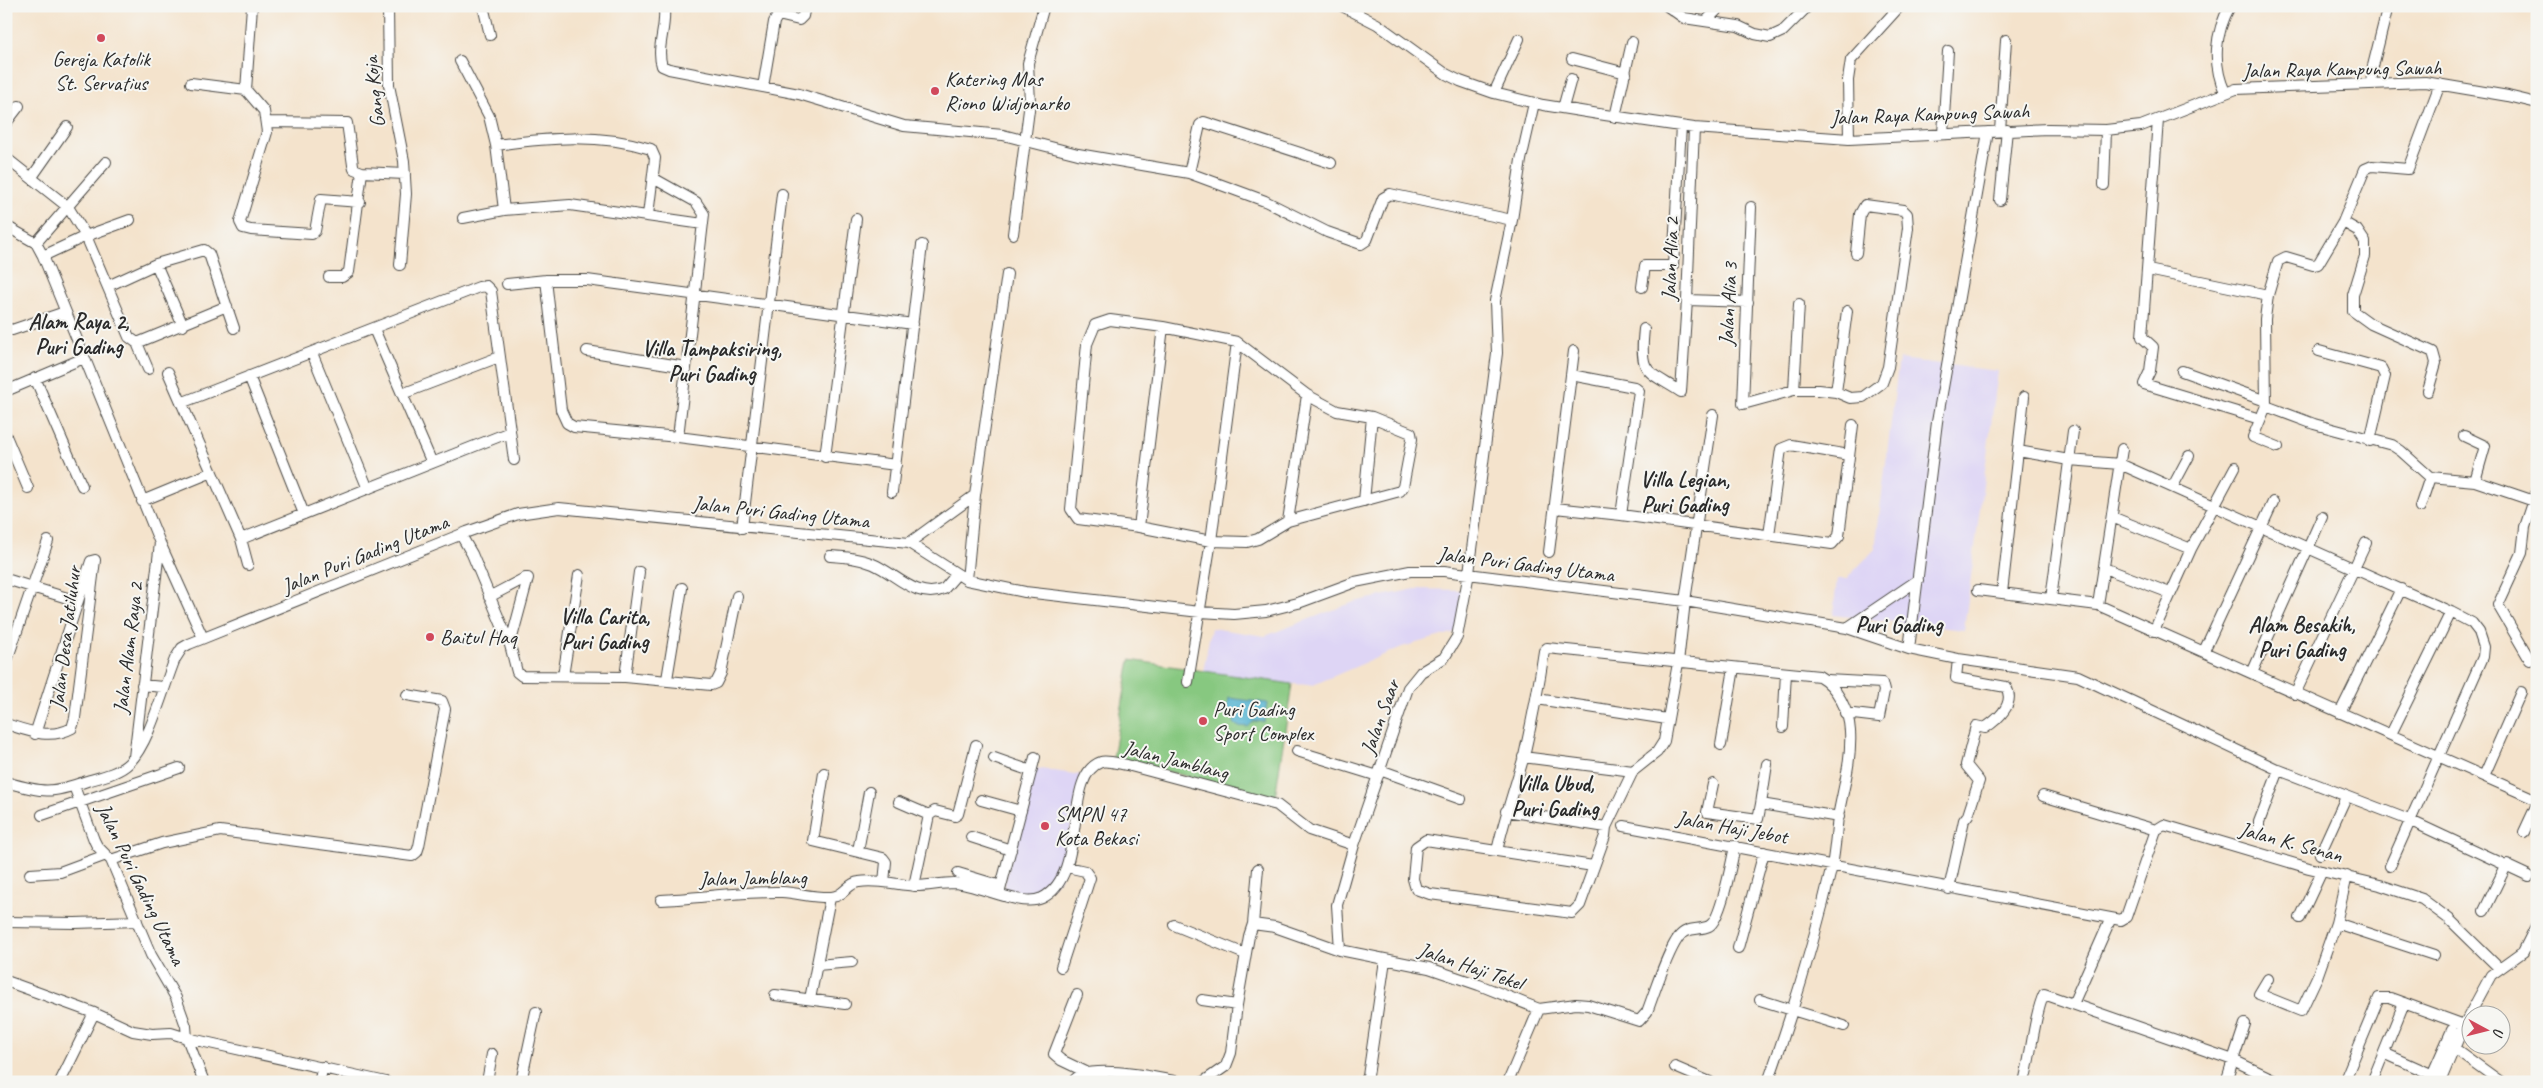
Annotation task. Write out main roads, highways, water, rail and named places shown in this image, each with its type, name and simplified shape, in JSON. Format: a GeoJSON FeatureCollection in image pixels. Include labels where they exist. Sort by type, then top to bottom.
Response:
{"type":"FeatureCollection","features":[{"type":"Feature","properties":{"kind":"water"},"geometry":{"type":"Polygon","coordinates":[[[1229,698],[1267,703],[1264,722],[1254,721],[1248,727],[1237,726],[1234,723],[1235,716],[1227,715],[1229,698]]]}},
{"type":"Feature","properties":{"kind":"place","name":"Gereja Katolik St. Servatius"},"geometry":{"type":"Point","coordinates":[101,38]}},
{"type":"Feature","properties":{"kind":"place","name":"Katering Mas Riono Widjonarko"},"geometry":{"type":"Point","coordinates":[935,91]}},
{"type":"Feature","properties":{"kind":"place","name":"Baitul Haq"},"geometry":{"type":"Point","coordinates":[430,637]}},
{"type":"Feature","properties":{"kind":"place","name":"Puri Gading Sport Complex"},"geometry":{"type":"Point","coordinates":[1203,721]}},
{"type":"Feature","properties":{"kind":"place","name":"SMPN 47 Kota Bekasi"},"geometry":{"type":"Point","coordinates":[1045,826]}},
{"type":"Feature","properties":{"kind":"district","name":"Alam Raya 2, Puri Gading"},"geometry":{"type":"Point","coordinates":[79,335]}},
{"type":"Feature","properties":{"kind":"district","name":"Villa Tampaksiring, Puri Gading"},"geometry":{"type":"Point","coordinates":[712,362]}},
{"type":"Feature","properties":{"kind":"district","name":"Villa Legian, Puri Gading"},"geometry":{"type":"Point","coordinates":[1685,492]}},
{"type":"Feature","properties":{"kind":"district","name":"Puri Gading"},"geometry":{"type":"Point","coordinates":[1899,625]}},
{"type":"Feature","properties":{"kind":"district","name":"Villa Carita, Puri Gading"},"geometry":{"type":"Point","coordinates":[605,630]}},
{"type":"Feature","properties":{"kind":"district","name":"Alam Besakih, Puri Gading"},"geometry":{"type":"Point","coordinates":[2302,638]}},
{"type":"Feature","properties":{"kind":"district","name":"Villa Ubud, Puri Gading"},"geometry":{"type":"Point","coordinates":[1555,796]}}]}
